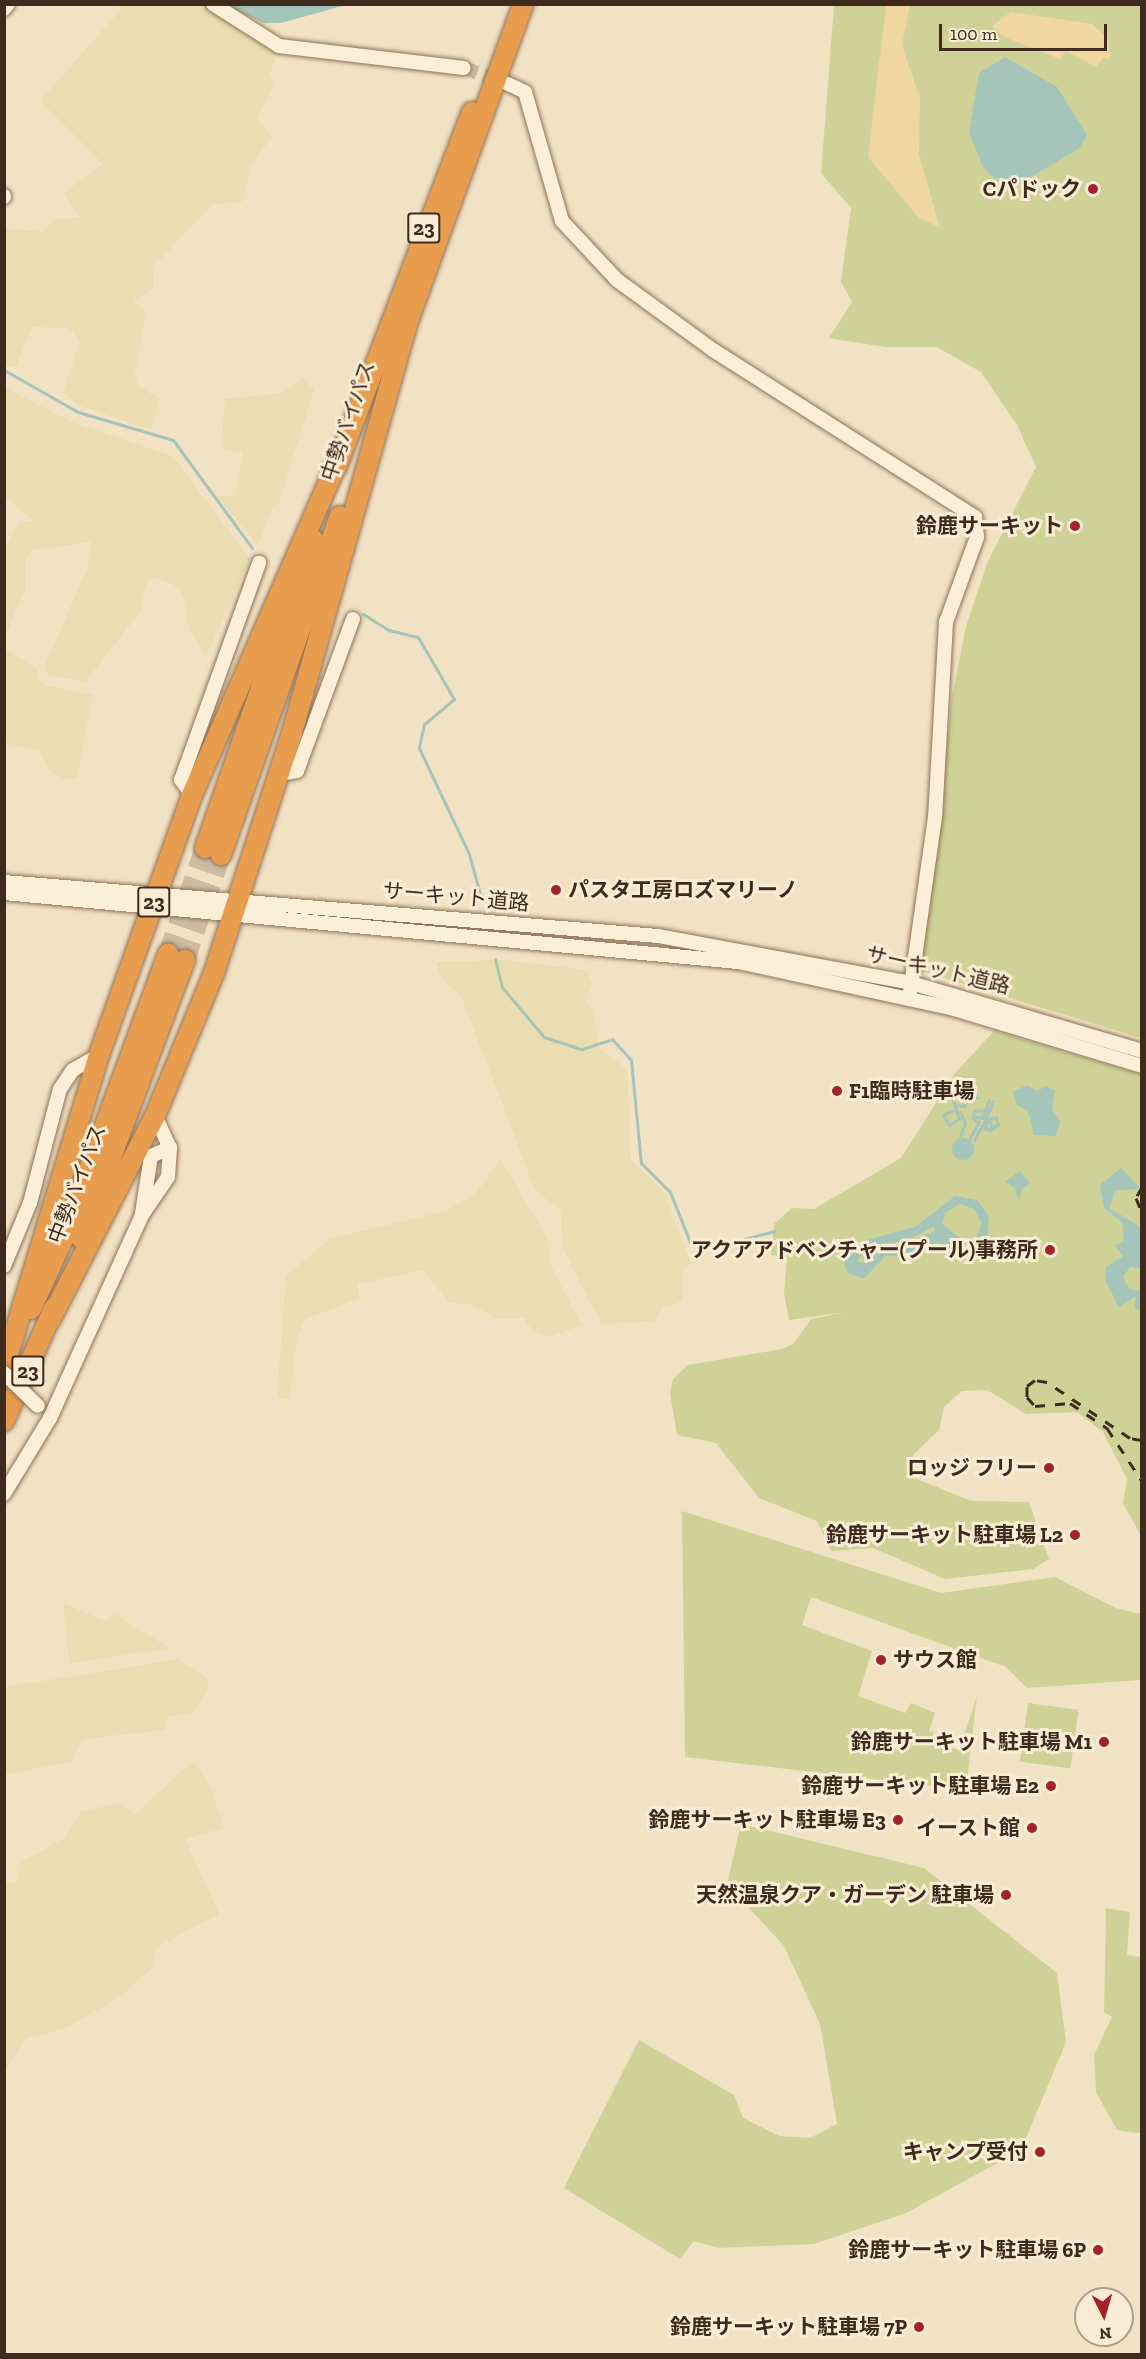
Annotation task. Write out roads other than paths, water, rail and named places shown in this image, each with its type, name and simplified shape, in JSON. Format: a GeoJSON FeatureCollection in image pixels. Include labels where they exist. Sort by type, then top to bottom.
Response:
{"type":"FeatureCollection","features":[{"type":"Feature","properties":{"kind":"highway","name":"中勢バイパス"},"geometry":{"type":"LineString","coordinates":[[520,4],[409,317],[213,851],[340,456],[437,193],[520,4]]}},
{"type":"Feature","properties":{"kind":"highway","name":"23"},"geometry":{"type":"LineString","coordinates":[[234,908],[279,774],[409,317]]}},
{"type":"Feature","properties":{"kind":"highway","name":"23"},"geometry":{"type":"LineString","coordinates":[[5,1367],[99,1055],[192,795],[340,456]]}},
{"type":"Feature","properties":{"kind":"highway"},"geometry":{"type":"LineString","coordinates":[[50,1320],[156,1116],[234,908]]}},
{"type":"Feature","properties":{"kind":"highway","name":"中勢バイパス"},"geometry":{"type":"LineString","coordinates":[[4,1421],[50,1320],[177,957],[64,1237],[5,1367]]}},
{"type":"Feature","properties":{"kind":"street"},"geometry":{"type":"LineString","coordinates":[[4,9],[8,4]]}},
{"type":"Feature","properties":{"kind":"street"},"geometry":{"type":"LineString","coordinates":[[213,4],[279,46],[464,68]]}},
{"type":"Feature","properties":{"kind":"street"},"geometry":{"type":"LineString","coordinates":[[508,84],[525,92],[562,220],[617,280],[713,350],[975,517],[977,537],[946,622],[935,817],[909,999]]}},
{"type":"Feature","properties":{"kind":"street"},"geometry":{"type":"LineString","coordinates":[[192,795],[182,780],[259,563]]}},
{"type":"Feature","properties":{"kind":"street"},"geometry":{"type":"LineString","coordinates":[[279,774],[297,771],[353,619]]}},
{"type":"Feature","properties":{"kind":"street"},"geometry":{"type":"LineString","coordinates":[[4,882],[154,902]]}},
{"type":"Feature","properties":{"kind":"street"},"geometry":{"type":"LineString","coordinates":[[4,893],[234,908]]}},
{"type":"Feature","properties":{"kind":"street","name":"サーキット道路"},"geometry":{"type":"LineString","coordinates":[[234,908],[658,936],[911,983],[1142,1051]]}},
{"type":"Feature","properties":{"kind":"street","name":"サーキット道路"},"geometry":{"type":"LineString","coordinates":[[234,908],[679,954],[909,999],[1032,1030],[1142,1066]]}},
{"type":"Feature","properties":{"kind":"street"},"geometry":{"type":"LineString","coordinates":[[4,1266],[37,1183],[60,1089],[73,1070],[99,1055]]}},
{"type":"Feature","properties":{"kind":"street"},"geometry":{"type":"LineString","coordinates":[[4,1494],[73,1371],[142,1215],[168,1177],[170,1148],[156,1116]]}},
{"type":"Feature","properties":{"kind":"street"},"geometry":{"type":"LineString","coordinates":[[142,1215],[152,1156],[170,1148]]}},
{"type":"Feature","properties":{"kind":"street"},"geometry":{"type":"LineString","coordinates":[[5,1367],[38,1406]]}},
{"type":"Feature","properties":{"kind":"water"},"geometry":{"type":"Polygon","coordinates":[[[226,5],[346,5],[281,23],[263,23],[226,5]]]}},
{"type":"Feature","properties":{"kind":"water"},"geometry":{"type":"Polygon","coordinates":[[[1005,57],[1057,87],[1087,134],[1080,148],[1019,184],[994,178],[983,167],[969,133],[979,73],[1005,57]]]}},
{"type":"Feature","properties":{"kind":"water"},"geometry":{"type":"Polygon","coordinates":[[[1027,1085],[1037,1091],[1046,1086],[1055,1090],[1052,1109],[1060,1121],[1056,1136],[1034,1135],[1028,1111],[1017,1105],[1013,1092],[1027,1085]]]}},
{"type":"Feature","properties":{"kind":"water"},"geometry":{"type":"Polygon","coordinates":[[[963,1138],[971,1141],[974,1149],[971,1157],[963,1160],[955,1157],[952,1149],[955,1141],[963,1138]]]}},
{"type":"Feature","properties":{"kind":"water"},"geometry":{"type":"Polygon","coordinates":[[[1121,1168],[1141,1189],[1116,1190],[1109,1208],[1141,1227],[1141,1268],[1130,1267],[1123,1277],[1129,1289],[1141,1291],[1141,1311],[1134,1308],[1136,1296],[1119,1307],[1105,1280],[1106,1267],[1123,1256],[1115,1246],[1124,1241],[1122,1222],[1104,1208],[1100,1185],[1121,1168]]]}},
{"type":"Feature","properties":{"kind":"water"},"geometry":{"type":"Polygon","coordinates":[[[1020,1171],[1030,1183],[1022,1189],[1019,1202],[1015,1188],[1005,1182],[1020,1171]]]}},
{"type":"Feature","properties":{"kind":"water"},"geometry":{"type":"Polygon","coordinates":[[[955,1196],[977,1200],[989,1216],[987,1239],[974,1252],[962,1255],[936,1242],[916,1256],[886,1256],[863,1279],[847,1272],[844,1262],[855,1243],[915,1227],[955,1196]],[[960,1204],[945,1213],[942,1224],[967,1243],[977,1237],[982,1223],[974,1209],[960,1204]],[[934,1226],[907,1241],[869,1245],[857,1261],[865,1263],[883,1248],[918,1239],[935,1231],[934,1226]]]}},
{"type":"Feature","properties":{"kind":"waterway"},"geometry":{"type":"LineString","coordinates":[[4,370],[78,412],[173,440],[252,548]]}},
{"type":"Feature","properties":{"kind":"waterway"},"geometry":{"type":"LineString","coordinates":[[363,614],[389,630],[418,637],[454,699],[424,724],[419,748],[469,854],[480,894]]}},
{"type":"Feature","properties":{"kind":"waterway"},"geometry":{"type":"LineString","coordinates":[[495,959],[502,987],[544,1037],[582,1049],[612,1039],[631,1060],[641,1163],[670,1192],[690,1242],[722,1245],[774,1231]]}},
{"type":"Feature","properties":{"kind":"waterway"},"geometry":{"type":"LineString","coordinates":[[963,1093],[978,1098]]}},
{"type":"Feature","properties":{"kind":"waterway"},"geometry":{"type":"LineString","coordinates":[[954,1110],[943,1115],[949,1125],[959,1119],[951,1095],[965,1093]]}},
{"type":"Feature","properties":{"kind":"waterway"},"geometry":{"type":"LineString","coordinates":[[955,1105],[965,1106],[966,1096]]}},
{"type":"Feature","properties":{"kind":"waterway"},"geometry":{"type":"LineString","coordinates":[[983,1118],[989,1100]]}},
{"type":"Feature","properties":{"kind":"waterway"},"geometry":{"type":"LineString","coordinates":[[974,1140],[982,1125],[986,1123],[990,1122],[992,1128],[991,1130],[985,1129],[984,1126],[984,1122],[986,1120],[996,1117],[998,1124],[993,1128],[990,1129],[985,1127],[985,1122],[988,1113],[993,1101]]}},
{"type":"Feature","properties":{"kind":"waterway"},"geometry":{"type":"LineString","coordinates":[[977,1122],[973,1118],[974,1111],[990,1110],[984,1118],[975,1117],[980,1117]]}},
{"type":"Feature","properties":{"kind":"waterway"},"geometry":{"type":"LineString","coordinates":[[960,1112],[965,1123],[960,1136]]}},
{"type":"Feature","properties":{"kind":"waterway"},"geometry":{"type":"LineString","coordinates":[[969,1140],[979,1121]]}},
{"type":"Feature","properties":{"kind":"tunnel"},"geometry":{"type":"LineString","coordinates":[[464,68],[502,82]]}},
{"type":"Feature","properties":{"kind":"tunnel"},"geometry":{"type":"LineString","coordinates":[[168,954],[205,848]]}},
{"type":"Feature","properties":{"kind":"tunnel"},"geometry":{"type":"LineString","coordinates":[[185,960],[221,855]]}},
{"type":"Feature","properties":{"kind":"railway"},"geometry":{"type":"LineString","coordinates":[[1142,1187],[1136,1198],[1142,1212]]}},
{"type":"Feature","properties":{"kind":"railway"},"geometry":{"type":"LineString","coordinates":[[1142,1440],[1130,1438],[1047,1382],[1035,1380],[1027,1386],[1027,1397],[1035,1406],[1070,1403],[1107,1428],[1142,1481]]}},
{"type":"Feature","properties":{"kind":"place","name":"Cパドック"},"geometry":{"type":"Point","coordinates":[1093,189]}},
{"type":"Feature","properties":{"kind":"place","name":"鈴鹿サーキット"},"geometry":{"type":"Point","coordinates":[1075,526]}},
{"type":"Feature","properties":{"kind":"place","name":"パスタ工房ロズマリーノ"},"geometry":{"type":"Point","coordinates":[556,890]}},
{"type":"Feature","properties":{"kind":"place","name":"F1臨時駐車場"},"geometry":{"type":"Point","coordinates":[837,1091]}},
{"type":"Feature","properties":{"kind":"place","name":"アクアアドベンチャー(プール)事務所"},"geometry":{"type":"Point","coordinates":[1050,1250]}},
{"type":"Feature","properties":{"kind":"place","name":"ロッジ フリー"},"geometry":{"type":"Point","coordinates":[1049,1468]}},
{"type":"Feature","properties":{"kind":"place","name":"鈴鹿サーキット駐車場 L2"},"geometry":{"type":"Point","coordinates":[1075,1535]}},
{"type":"Feature","properties":{"kind":"place","name":"サウス館"},"geometry":{"type":"Point","coordinates":[881,1660]}},
{"type":"Feature","properties":{"kind":"place","name":"鈴鹿サーキット駐車場 M1"},"geometry":{"type":"Point","coordinates":[1104,1742]}},
{"type":"Feature","properties":{"kind":"place","name":"鈴鹿サーキット駐車場 E2"},"geometry":{"type":"Point","coordinates":[1051,1786]}},
{"type":"Feature","properties":{"kind":"place","name":"鈴鹿サーキット駐車場 E3"},"geometry":{"type":"Point","coordinates":[898,1820]}},
{"type":"Feature","properties":{"kind":"place","name":"イースト館"},"geometry":{"type":"Point","coordinates":[1032,1828]}},
{"type":"Feature","properties":{"kind":"place","name":"天然温泉クア・ガーデン 駐車場"},"geometry":{"type":"Point","coordinates":[1006,1895]}},
{"type":"Feature","properties":{"kind":"place","name":"キャンプ受付"},"geometry":{"type":"Point","coordinates":[1040,2152]}},
{"type":"Feature","properties":{"kind":"place","name":"鈴鹿サーキット駐車場 6P"},"geometry":{"type":"Point","coordinates":[1098,2250]}},
{"type":"Feature","properties":{"kind":"place","name":"鈴鹿サーキット駐車場 7P"},"geometry":{"type":"Point","coordinates":[919,2327]}}]}
